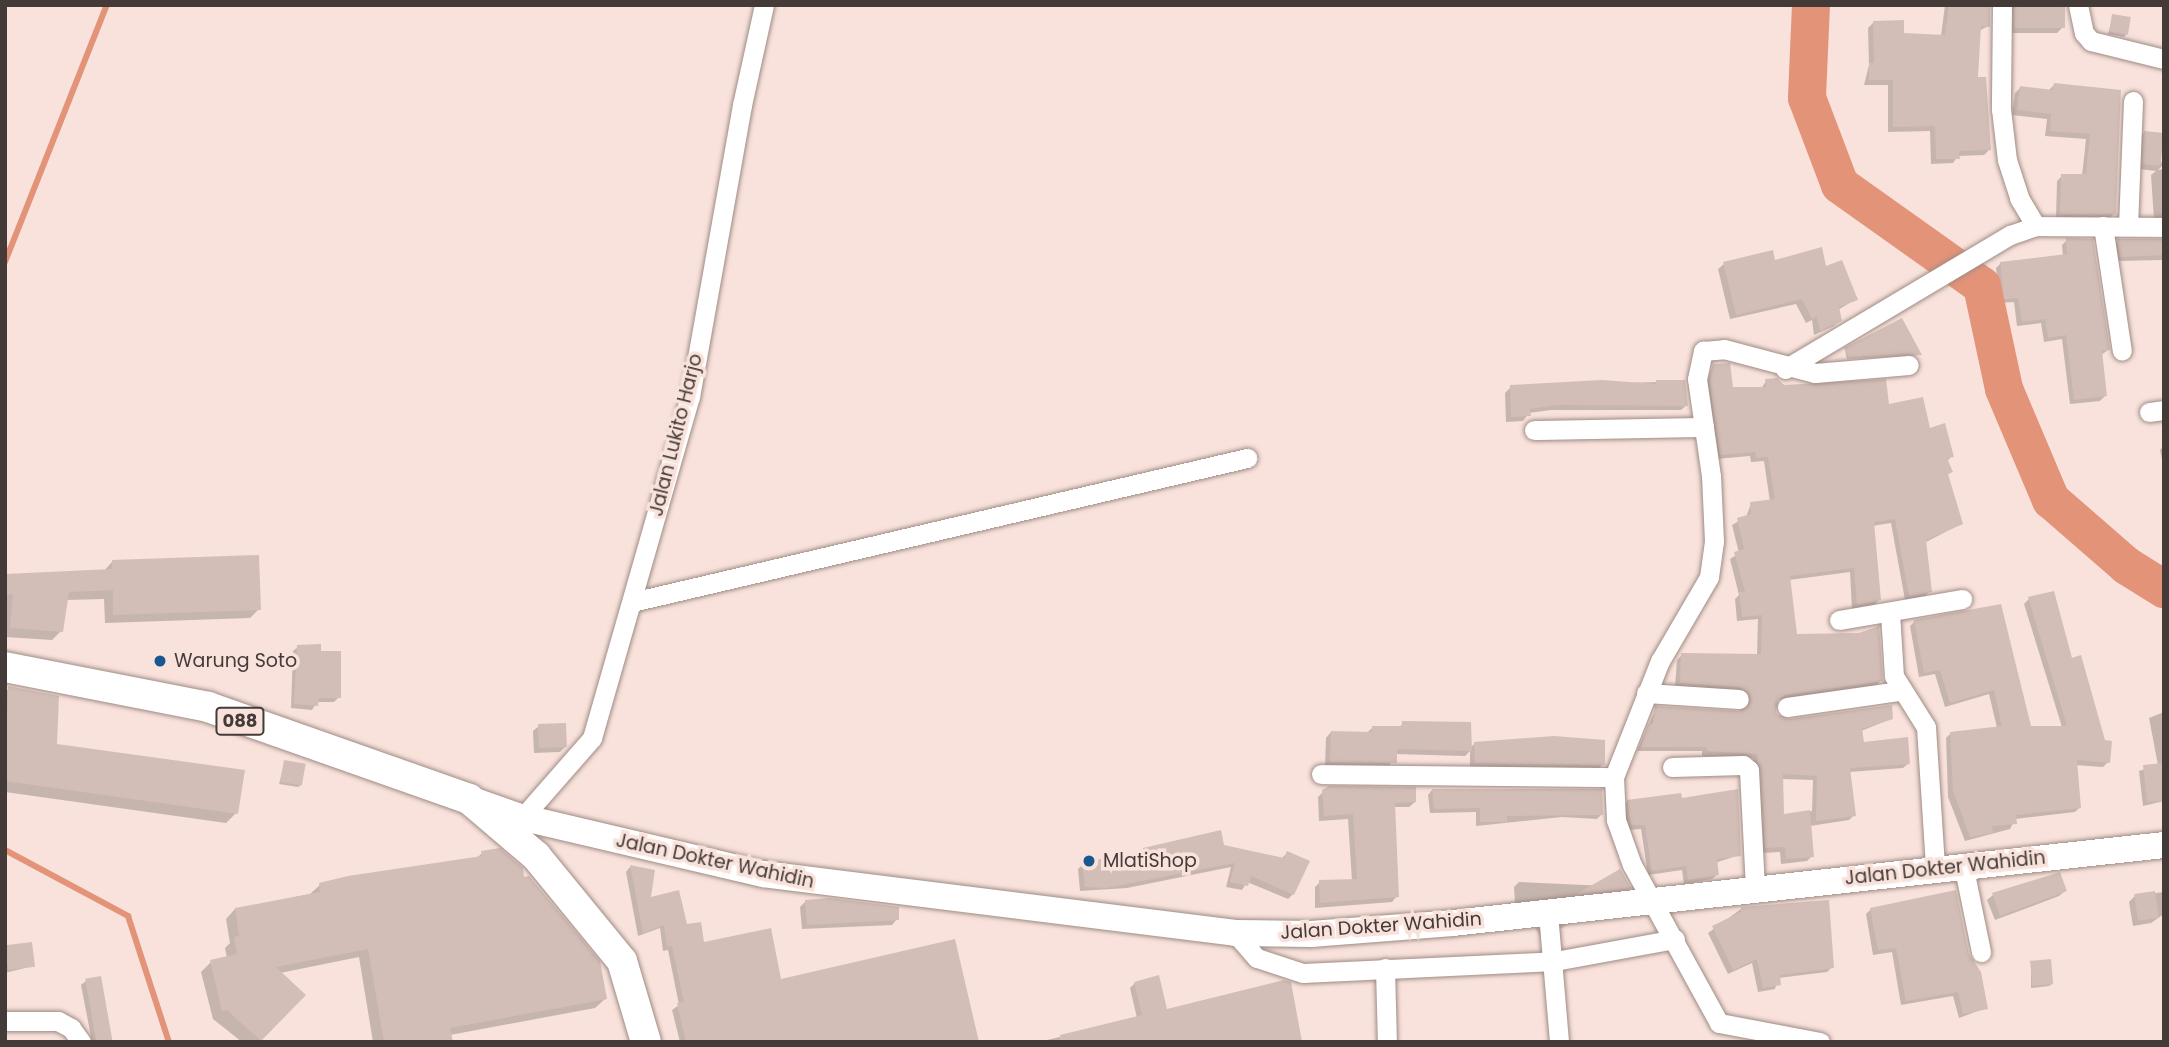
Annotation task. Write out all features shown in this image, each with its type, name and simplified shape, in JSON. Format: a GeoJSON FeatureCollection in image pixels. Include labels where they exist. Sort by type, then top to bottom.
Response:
{"type":"FeatureCollection","features":[{"type":"Feature","properties":{"kind":"main road","name":"088"},"geometry":{"type":"LineString","coordinates":[[5,667],[208,707],[468,799],[516,825],[622,961],[646,1042]]}},
{"type":"Feature","properties":{"kind":"main road","name":"Jalan Dokter Wahidin"},"geometry":{"type":"LineString","coordinates":[[516,825],[790,879],[1235,933],[1360,932],[1755,890],[1935,867],[2164,845]]}},
{"type":"Feature","properties":{"kind":"street","name":"Jalan Lukito Harjo"},"geometry":{"type":"LineString","coordinates":[[516,825],[592,738],[690,397],[742,105],[764,5]]}},
{"type":"Feature","properties":{"kind":"street"},"geometry":{"type":"LineString","coordinates":[[2002,5],[2001,109],[2007,160],[2036,226]]}},
{"type":"Feature","properties":{"kind":"street"},"geometry":{"type":"LineString","coordinates":[[2078,5],[2084,33],[2091,41],[2164,59]]}},
{"type":"Feature","properties":{"kind":"street"},"geometry":{"type":"LineString","coordinates":[[2128,226],[2133,101]]}},
{"type":"Feature","properties":{"kind":"street"},"geometry":{"type":"LineString","coordinates":[[1785,369],[1912,298],[2010,236],[2036,226],[2164,227]]}},
{"type":"Feature","properties":{"kind":"street"},"geometry":{"type":"LineString","coordinates":[[2103,226],[2122,351]]}},
{"type":"Feature","properties":{"kind":"street"},"geometry":{"type":"LineString","coordinates":[[1820,1042],[1719,1023],[1656,901],[1632,865],[1616,820],[1614,777],[1646,693],[1709,577],[1714,541],[1697,379],[1703,351],[1724,349],[1785,369],[1843,373],[1909,365]]}},
{"type":"Feature","properties":{"kind":"street"},"geometry":{"type":"LineString","coordinates":[[1534,430],[1704,426]]}},
{"type":"Feature","properties":{"kind":"street"},"geometry":{"type":"LineString","coordinates":[[632,602],[1247,458]]}},
{"type":"Feature","properties":{"kind":"street"},"geometry":{"type":"LineString","coordinates":[[1839,620],[1962,599]]}},
{"type":"Feature","properties":{"kind":"street"},"geometry":{"type":"LineString","coordinates":[[1890,613],[1900,691],[1926,727],[1935,867]]}},
{"type":"Feature","properties":{"kind":"street"},"geometry":{"type":"LineString","coordinates":[[1787,707],[1900,691]]}},
{"type":"Feature","properties":{"kind":"street"},"geometry":{"type":"LineString","coordinates":[[1646,693],[1739,699]]}},
{"type":"Feature","properties":{"kind":"street"},"geometry":{"type":"LineString","coordinates":[[1672,767],[1743,765],[1749,770],[1755,890]]}},
{"type":"Feature","properties":{"kind":"street"},"geometry":{"type":"LineString","coordinates":[[1321,774],[1614,777]]}},
{"type":"Feature","properties":{"kind":"street"},"geometry":{"type":"LineString","coordinates":[[1963,864],[1981,952]]}},
{"type":"Feature","properties":{"kind":"street"},"geometry":{"type":"LineString","coordinates":[[1548,913],[1555,961],[1559,1042]]}},
{"type":"Feature","properties":{"kind":"street"},"geometry":{"type":"LineString","coordinates":[[1235,933],[1257,957],[1275,967],[1303,973],[1555,961],[1675,939]]}},
{"type":"Feature","properties":{"kind":"street"},"geometry":{"type":"LineString","coordinates":[[1385,968],[1387,1042]]}},
{"type":"Feature","properties":{"kind":"street"},"geometry":{"type":"LineString","coordinates":[[5,1021],[58,1021],[71,1028],[81,1042]]}},
{"type":"Feature","properties":{"kind":"building"},"geometry":{"type":"Polygon","coordinates":[[[1949,5],[1990,5],[1990,27],[1981,26],[1978,77],[1986,77],[1991,150],[1959,151],[1960,159],[1936,159],[1935,126],[1893,127],[1893,80],[1869,80],[1869,63],[1874,63],[1873,21],[1904,20],[1904,33],[1945,35],[1949,5]]]}},
{"type":"Feature","properties":{"kind":"building"},"geometry":{"type":"Polygon","coordinates":[[[2014,5],[2065,5],[2065,28],[2014,28],[2014,5]]]}},
{"type":"Feature","properties":{"kind":"building"},"geometry":{"type":"Polygon","coordinates":[[[2112,14],[2131,17],[2128,35],[2109,32],[2112,14]]]}},
{"type":"Feature","properties":{"kind":"building"},"geometry":{"type":"Polygon","coordinates":[[[2054,83],[2121,90],[2116,214],[2060,214],[2061,174],[2086,174],[2090,134],[2050,131],[2051,114],[2017,110],[2020,86],[2053,90],[2054,83]]]}},
{"type":"Feature","properties":{"kind":"building"},"geometry":{"type":"Polygon","coordinates":[[[2144,131],[2164,133],[2160,166],[2141,164],[2144,131]]]}},
{"type":"Feature","properties":{"kind":"building"},"geometry":{"type":"Polygon","coordinates":[[[2066,238],[2093,239],[2110,350],[2102,351],[2107,396],[2074,400],[2066,335],[2048,338],[2045,319],[2022,322],[2018,298],[2004,299],[2000,262],[2067,254],[2066,238]]]}},
{"type":"Feature","properties":{"kind":"building"},"geometry":{"type":"Polygon","coordinates":[[[2117,239],[2164,239],[2164,255],[2120,257],[2117,239]]]}},
{"type":"Feature","properties":{"kind":"building"},"geometry":{"type":"Polygon","coordinates":[[[1822,247],[1826,266],[1842,260],[1858,300],[1839,307],[1842,321],[1820,331],[1817,316],[1812,319],[1802,299],[1736,315],[1723,262],[1773,250],[1775,260],[1822,247]]]}},
{"type":"Feature","properties":{"kind":"building"},"geometry":{"type":"Polygon","coordinates":[[[1902,318],[1922,355],[1849,358],[1844,348],[1902,318]]]}},
{"type":"Feature","properties":{"kind":"building"},"geometry":{"type":"Polygon","coordinates":[[[1730,363],[1733,387],[1766,387],[1765,379],[1777,378],[1784,385],[1886,379],[1889,404],[1923,397],[1930,428],[1945,423],[1954,457],[1947,458],[1953,472],[1948,474],[1963,524],[1926,540],[1932,592],[1909,596],[1895,519],[1874,522],[1881,600],[1857,605],[1854,568],[1790,576],[1797,634],[1859,633],[1879,626],[1883,681],[1785,695],[1775,703],[1777,714],[1789,719],[1892,705],[1893,719],[1862,729],[1864,742],[1908,737],[1910,764],[1850,768],[1856,816],[1816,821],[1817,776],[1783,774],[1784,814],[1810,810],[1814,857],[1786,859],[1785,847],[1765,848],[1757,754],[1707,751],[1707,747],[1641,747],[1648,724],[1653,724],[1655,706],[1739,711],[1751,700],[1740,687],[1680,683],[1681,653],[1761,654],[1762,615],[1742,617],[1739,592],[1745,592],[1734,552],[1744,549],[1737,518],[1751,514],[1750,502],[1775,499],[1768,457],[1756,458],[1755,452],[1720,455],[1709,379],[1713,364],[1730,363]]]}},
{"type":"Feature","properties":{"kind":"building"},"geometry":{"type":"Polygon","coordinates":[[[1602,380],[1656,384],[1656,380],[1685,380],[1688,406],[1558,405],[1530,409],[1531,416],[1511,417],[1510,385],[1602,380]]]}},
{"type":"Feature","properties":{"kind":"building"},"geometry":{"type":"Polygon","coordinates":[[[259,555],[261,610],[113,615],[113,590],[69,592],[63,632],[10,628],[13,594],[5,595],[5,574],[112,569],[112,560],[259,555]]]}},
{"type":"Feature","properties":{"kind":"building"},"geometry":{"type":"Polygon","coordinates":[[[2054,591],[2072,658],[2081,655],[2105,740],[2112,741],[2110,763],[2077,760],[2081,808],[2016,815],[2017,824],[1992,826],[1993,833],[1970,837],[1953,791],[1950,732],[2002,726],[1994,690],[1950,703],[1940,670],[1924,673],[1914,620],[2001,604],[2031,726],[2067,726],[2028,597],[2054,591]]]}},
{"type":"Feature","properties":{"kind":"building"},"geometry":{"type":"Polygon","coordinates":[[[321,644],[321,651],[341,651],[341,698],[319,698],[318,706],[294,704],[297,645],[321,644]]]}},
{"type":"Feature","properties":{"kind":"building"},"geometry":{"type":"Polygon","coordinates":[[[8,686],[59,696],[57,744],[245,770],[238,814],[5,781],[8,686]]]}},
{"type":"Feature","properties":{"kind":"building"},"geometry":{"type":"Polygon","coordinates":[[[1402,721],[1471,722],[1472,751],[1397,749],[1397,763],[1330,762],[1331,731],[1372,732],[1372,726],[1402,726],[1402,721]]]}},
{"type":"Feature","properties":{"kind":"building"},"geometry":{"type":"Polygon","coordinates":[[[566,723],[567,747],[539,748],[538,724],[566,723]]]}},
{"type":"Feature","properties":{"kind":"building"},"geometry":{"type":"Polygon","coordinates":[[[1554,736],[1605,740],[1605,765],[1475,763],[1474,742],[1554,736]]]}},
{"type":"Feature","properties":{"kind":"building"},"geometry":{"type":"Polygon","coordinates":[[[284,760],[306,764],[302,785],[280,782],[284,760]]]}},
{"type":"Feature","properties":{"kind":"building"},"geometry":{"type":"Polygon","coordinates":[[[2164,763],[2164,801],[2147,802],[2143,765],[2164,763]]]}},
{"type":"Feature","properties":{"kind":"building"},"geometry":{"type":"Polygon","coordinates":[[[1329,786],[1416,787],[1416,802],[1395,803],[1399,897],[1320,903],[1319,880],[1357,879],[1353,814],[1324,816],[1322,790],[1329,786]]]}},
{"type":"Feature","properties":{"kind":"building"},"geometry":{"type":"Polygon","coordinates":[[[1432,789],[1602,789],[1603,815],[1507,816],[1507,822],[1480,822],[1480,808],[1434,809],[1432,789]]]}},
{"type":"Feature","properties":{"kind":"building"},"geometry":{"type":"Polygon","coordinates":[[[1738,789],[1741,856],[1717,859],[1719,875],[1688,880],[1686,866],[1652,871],[1645,825],[1631,825],[1627,800],[1681,793],[1682,798],[1738,789]]]}},
{"type":"Feature","properties":{"kind":"building"},"geometry":{"type":"Polygon","coordinates":[[[1221,830],[1224,845],[1284,858],[1287,851],[1310,861],[1294,895],[1251,876],[1248,886],[1230,882],[1235,863],[1106,888],[1085,887],[1082,862],[1143,852],[1143,848],[1221,830]]]}},
{"type":"Feature","properties":{"kind":"building"},"geometry":{"type":"Polygon","coordinates":[[[500,848],[523,868],[524,877],[529,876],[600,961],[607,999],[450,1028],[453,1042],[384,1042],[368,949],[276,967],[306,995],[261,1041],[227,1010],[222,1011],[210,960],[237,954],[234,937],[239,936],[235,908],[320,892],[319,883],[348,876],[482,856],[481,851],[500,848]]]}},
{"type":"Feature","properties":{"kind":"building"},"geometry":{"type":"Polygon","coordinates":[[[630,865],[655,870],[651,897],[679,890],[687,924],[701,922],[704,942],[771,928],[781,979],[955,939],[979,1042],[686,1042],[677,1003],[684,1002],[672,946],[667,947],[664,925],[643,933],[630,865]]]}},
{"type":"Feature","properties":{"kind":"building"},"geometry":{"type":"Polygon","coordinates":[[[1620,869],[1631,888],[1542,940],[1531,920],[1620,869]]]}},
{"type":"Feature","properties":{"kind":"building"},"geometry":{"type":"Polygon","coordinates":[[[2060,872],[2067,891],[2000,916],[1992,893],[2060,872]]]}},
{"type":"Feature","properties":{"kind":"building"},"geometry":{"type":"Polygon","coordinates":[[[1956,890],[1969,954],[1981,972],[1988,1009],[1963,1014],[1958,992],[1906,1001],[1896,948],[1878,950],[1870,908],[1956,890]]]}},
{"type":"Feature","properties":{"kind":"building"},"geometry":{"type":"Polygon","coordinates":[[[2155,891],[2159,918],[2138,921],[2134,894],[2155,891]]]}},
{"type":"Feature","properties":{"kind":"building"},"geometry":{"type":"Polygon","coordinates":[[[829,898],[899,907],[899,920],[807,925],[805,900],[829,898]]]}},
{"type":"Feature","properties":{"kind":"building"},"geometry":{"type":"Polygon","coordinates":[[[1829,900],[1834,968],[1780,975],[1781,985],[1763,988],[1757,959],[1733,970],[1712,926],[1741,912],[1741,907],[1829,900]]]}},
{"type":"Feature","properties":{"kind":"building"},"geometry":{"type":"Polygon","coordinates":[[[32,942],[35,967],[8,970],[5,945],[32,942]]]}},
{"type":"Feature","properties":{"kind":"building"},"geometry":{"type":"Polygon","coordinates":[[[2051,959],[2053,984],[2032,986],[2030,961],[2051,959]]]}},
{"type":"Feature","properties":{"kind":"building"},"geometry":{"type":"Polygon","coordinates":[[[1159,975],[1167,1009],[1284,980],[1291,982],[1302,1042],[1060,1042],[1060,1035],[1142,1015],[1134,982],[1159,975]]]}},
{"type":"Feature","properties":{"kind":"building"},"geometry":{"type":"Polygon","coordinates":[[[101,976],[113,1042],[96,1042],[85,979],[101,976]]]}},
{"type":"Feature","properties":{"kind":"waterway"},"geometry":{"type":"LineString","coordinates":[[5,262],[107,5]]}},
{"type":"Feature","properties":{"kind":"waterway"},"geometry":{"type":"LineString","coordinates":[[1811,5],[1807,98],[1840,185],[1982,286],[2004,389],[2051,500],[2127,566],[2164,589]]}},
{"type":"Feature","properties":{"kind":"waterway"},"geometry":{"type":"LineString","coordinates":[[5,850],[128,916],[169,1042]]}},
{"type":"Feature","properties":{"kind":"place","name":"Warung Soto"},"geometry":{"type":"Point","coordinates":[160,661]}},
{"type":"Feature","properties":{"kind":"place","name":"MlatiShop"},"geometry":{"type":"Point","coordinates":[1089,861]}}]}
